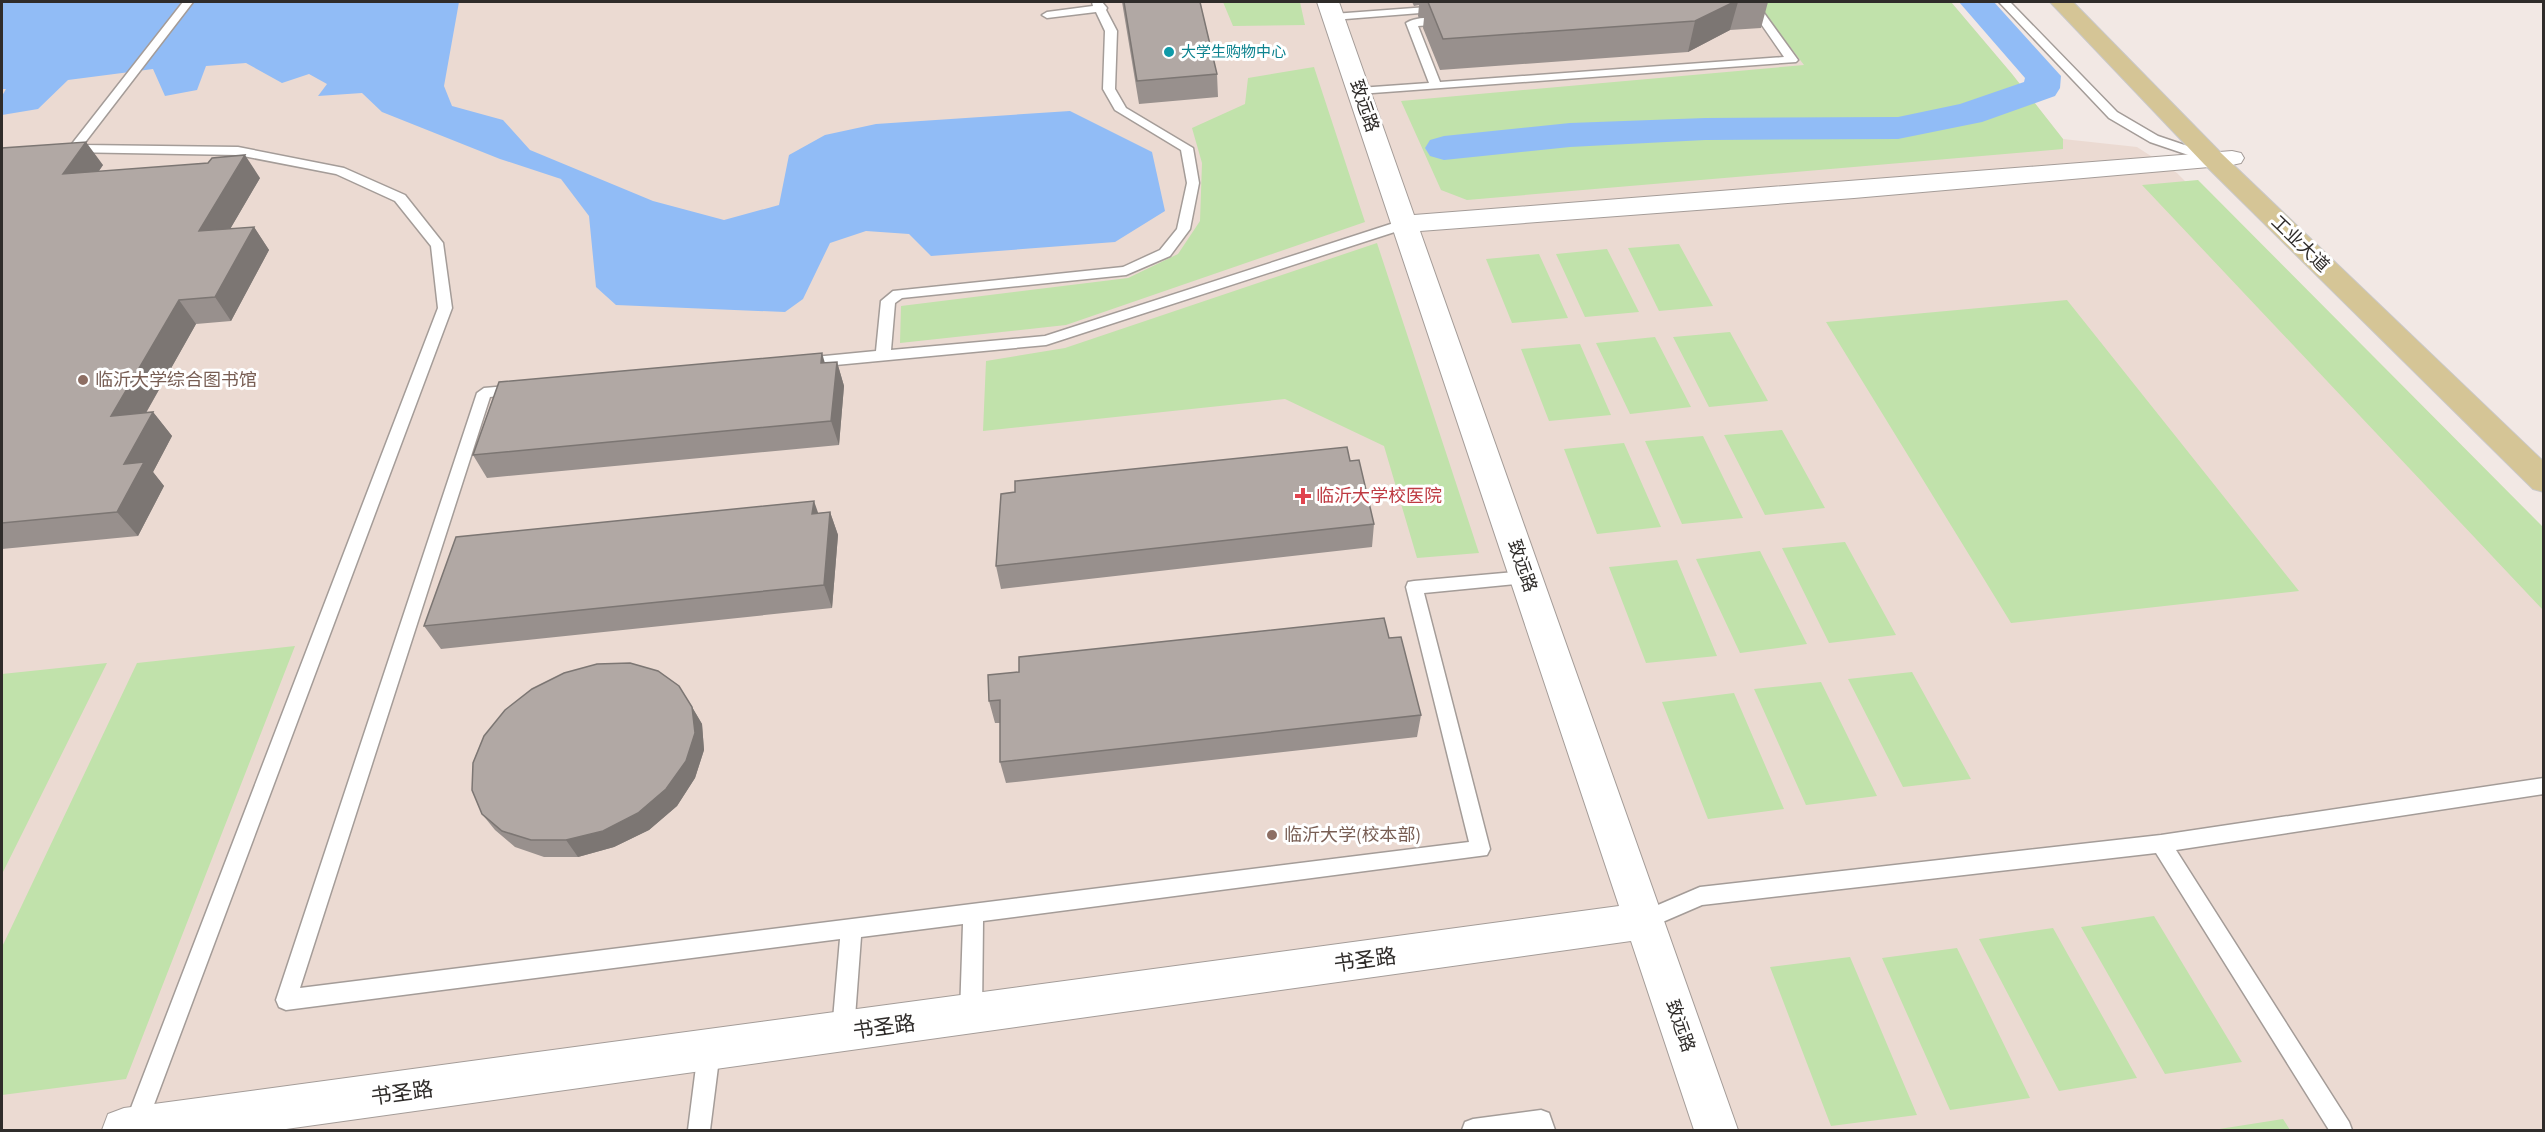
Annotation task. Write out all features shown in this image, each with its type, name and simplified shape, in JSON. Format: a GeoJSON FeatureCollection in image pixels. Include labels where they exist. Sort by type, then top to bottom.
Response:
{"type":"FeatureCollection","features":[{"type":"Feature","properties":{"kind":"main road","name":"工业大道"},"geometry":{"type":"LineString","coordinates":[[2061,2],[2222,158],[2544,481]]}},
{"type":"Feature","properties":{"kind":"main road","name":"工业大道"},"geometry":{"type":"LineString","coordinates":[[2079,2],[2222,158],[2544,456]]}},
{"type":"Feature","properties":{"kind":"street","name":"致远路"},"geometry":{"type":"LineString","coordinates":[[1331,9],[1716,1131]]}},
{"type":"Feature","properties":{"kind":"street"},"geometry":{"type":"LineString","coordinates":[[1404,225],[1866,189],[2222,158]]}},
{"type":"Feature","properties":{"kind":"street","name":"书圣路"},"geometry":{"type":"LineString","coordinates":[[128,1130],[1644,921]]}},
{"type":"Feature","properties":{"kind":"lane"},"geometry":{"type":"LineString","coordinates":[[75,148],[188,2]]}},
{"type":"Feature","properties":{"kind":"lane"},"geometry":{"type":"LineString","coordinates":[[1359,91],[1792,60],[1751,2]]}},
{"type":"Feature","properties":{"kind":"lane"},"geometry":{"type":"LineString","coordinates":[[2004,2],[2113,116],[2154,139],[2222,158]]}},
{"type":"Feature","properties":{"kind":"lane"},"geometry":{"type":"LineString","coordinates":[[884,355],[888,301],[898,294],[1126,271],[1165,253],[1183,229],[1193,183],[1187,148],[1121,110],[1109,89],[1111,31],[1099,5],[1047,15]]}},
{"type":"Feature","properties":{"kind":"lane"},"geometry":{"type":"LineString","coordinates":[[1402,6],[1435,84]]}},
{"type":"Feature","properties":{"kind":"lane"},"geometry":{"type":"LineString","coordinates":[[1331,9],[1402,6],[1451,8]]}},
{"type":"Feature","properties":{"kind":"lane"},"geometry":{"type":"LineString","coordinates":[[1411,23],[1458,20]]}},
{"type":"Feature","properties":{"kind":"lane"},"geometry":{"type":"LineString","coordinates":[[54,151],[75,148],[238,152],[340,171],[400,198],[438,246],[445,308],[128,1130]]}},
{"type":"Feature","properties":{"kind":"lane"},"geometry":{"type":"LineString","coordinates":[[790,364],[1046,340],[1404,225]]}},
{"type":"Feature","properties":{"kind":"lane"},"geometry":{"type":"LineString","coordinates":[[531,388],[484,393],[286,1000],[1480,849],[1414,587],[1526,577]]}},
{"type":"Feature","properties":{"kind":"lane"},"geometry":{"type":"LineString","coordinates":[[1644,921],[1700,896],[2162,844],[2544,786]]}},
{"type":"Feature","properties":{"kind":"lane"},"geometry":{"type":"LineString","coordinates":[[2162,844],[2341,1131]]}},
{"type":"Feature","properties":{"kind":"lane"},"geometry":{"type":"LineString","coordinates":[[971,1015],[972,913]]}},
{"type":"Feature","properties":{"kind":"lane"},"geometry":{"type":"LineString","coordinates":[[843,1032],[851,928]]}},
{"type":"Feature","properties":{"kind":"lane"},"geometry":{"type":"LineString","coordinates":[[699,1131],[709,1051]]}},
{"type":"Feature","properties":{"kind":"lane"},"geometry":{"type":"LineString","coordinates":[[1473,1131],[1541,1121],[1544,1131]]}},
{"type":"Feature","properties":{"kind":"shaded area","name":"临沂大学(校本部)"},"geometry":{"type":"Polygon","coordinates":[[[2,2],[1951,2],[2063,139],[2137,147],[2177,173],[2543,540],[2543,1130],[2,1130],[2,2]]]}},
{"type":"Feature","properties":{"kind":"green space"},"geometry":{"type":"Polygon","coordinates":[[[1223,2],[1300,2],[1305,25],[1233,26],[1223,2]]]}},
{"type":"Feature","properties":{"kind":"green space"},"geometry":{"type":"Polygon","coordinates":[[[1756,2],[1951,2],[2063,139],[2063,149],[1467,200],[1441,190],[1401,101],[1804,65],[1756,2]]]}},
{"type":"Feature","properties":{"kind":"green space"},"geometry":{"type":"Polygon","coordinates":[[[1314,67],[1365,222],[1066,325],[900,343],[901,306],[1128,278],[1178,254],[1200,221],[1202,163],[1192,128],[1245,104],[1248,78],[1314,67]]]}},
{"type":"Feature","properties":{"kind":"green space"},"geometry":{"type":"Polygon","coordinates":[[[2198,180],[2543,527],[2543,610],[2142,185],[2198,180]]]}},
{"type":"Feature","properties":{"kind":"green space"},"geometry":{"type":"Polygon","coordinates":[[[1377,243],[1479,553],[1417,558],[1384,446],[1285,399],[983,431],[986,361],[1065,348],[1377,243]]]}},
{"type":"Feature","properties":{"kind":"green space"},"geometry":{"type":"Polygon","coordinates":[[[1679,244],[1713,306],[1659,311],[1628,248],[1679,244]]]}},
{"type":"Feature","properties":{"kind":"green space"},"geometry":{"type":"Polygon","coordinates":[[[1607,249],[1639,312],[1585,317],[1556,254],[1607,249]]]}},
{"type":"Feature","properties":{"kind":"green space"},"geometry":{"type":"Polygon","coordinates":[[[1539,254],[1568,318],[1512,323],[1486,259],[1539,254]]]}},
{"type":"Feature","properties":{"kind":"green space"},"geometry":{"type":"Polygon","coordinates":[[[2067,300],[2299,591],[2011,623],[1826,322],[2067,300]]]}},
{"type":"Feature","properties":{"kind":"green space"},"geometry":{"type":"Polygon","coordinates":[[[1730,332],[1768,401],[1709,407],[1673,337],[1730,332]]]}},
{"type":"Feature","properties":{"kind":"green space"},"geometry":{"type":"Polygon","coordinates":[[[1655,337],[1691,407],[1630,414],[1596,343],[1655,337]]]}},
{"type":"Feature","properties":{"kind":"green space"},"geometry":{"type":"Polygon","coordinates":[[[1580,344],[1611,415],[1549,421],[1521,349],[1580,344]]]}},
{"type":"Feature","properties":{"kind":"green space"},"geometry":{"type":"Polygon","coordinates":[[[1782,430],[1825,508],[1765,515],[1724,435],[1782,430]]]}},
{"type":"Feature","properties":{"kind":"green space"},"geometry":{"type":"Polygon","coordinates":[[[1703,436],[1743,518],[1682,524],[1645,441],[1703,436]]]}},
{"type":"Feature","properties":{"kind":"green space"},"geometry":{"type":"Polygon","coordinates":[[[1624,443],[1661,527],[1597,534],[1564,449],[1624,443]]]}},
{"type":"Feature","properties":{"kind":"green space"},"geometry":{"type":"Polygon","coordinates":[[[1845,542],[1896,635],[1829,643],[1782,548],[1845,542]]]}},
{"type":"Feature","properties":{"kind":"green space"},"geometry":{"type":"Polygon","coordinates":[[[1760,551],[1807,644],[1740,653],[1696,559],[1760,551]]]}},
{"type":"Feature","properties":{"kind":"green space"},"geometry":{"type":"Polygon","coordinates":[[[1677,560],[1717,656],[1646,663],[1609,567],[1677,560]]]}},
{"type":"Feature","properties":{"kind":"green space"},"geometry":{"type":"Polygon","coordinates":[[[295,646],[126,1079],[2,1095],[2,947],[137,663],[295,646]]]}},
{"type":"Feature","properties":{"kind":"green space"},"geometry":{"type":"Polygon","coordinates":[[[107,663],[2,874],[2,674],[107,663]]]}},
{"type":"Feature","properties":{"kind":"green space"},"geometry":{"type":"Polygon","coordinates":[[[1912,672],[1971,779],[1903,787],[1848,679],[1912,672]]]}},
{"type":"Feature","properties":{"kind":"green space"},"geometry":{"type":"Polygon","coordinates":[[[1821,682],[1877,796],[1806,805],[1754,689],[1821,682]]]}},
{"type":"Feature","properties":{"kind":"green space"},"geometry":{"type":"Polygon","coordinates":[[[1734,693],[1784,809],[1708,819],[1662,702],[1734,693]]]}},
{"type":"Feature","properties":{"kind":"green space"},"geometry":{"type":"Polygon","coordinates":[[[2154,916],[2242,1062],[2165,1074],[2081,927],[2154,916]]]}},
{"type":"Feature","properties":{"kind":"green space"},"geometry":{"type":"Polygon","coordinates":[[[2053,928],[2137,1078],[2059,1091],[1979,939],[2053,928]]]}},
{"type":"Feature","properties":{"kind":"green space"},"geometry":{"type":"Polygon","coordinates":[[[1957,948],[2030,1098],[1950,1110],[1882,958],[1957,948]]]}},
{"type":"Feature","properties":{"kind":"green space"},"geometry":{"type":"Polygon","coordinates":[[[1850,957],[1917,1115],[1831,1126],[1770,967],[1850,957]]]}},
{"type":"Feature","properties":{"kind":"green space"},"geometry":{"type":"Polygon","coordinates":[[[2283,1119],[2290,1130],[2213,1130],[2283,1119]]]}},
{"type":"Feature","properties":{"kind":"water"},"geometry":{"type":"Polygon","coordinates":[[[2,2],[459,2],[444,86],[452,106],[503,120],[530,150],[653,201],[724,220],[779,205],[789,155],[825,135],[876,124],[1070,111],[1152,152],[1165,211],[1115,242],[931,256],[909,234],[866,231],[830,243],[803,299],[785,312],[616,305],[596,287],[589,216],[561,179],[500,159],[382,112],[362,93],[318,96],[327,84],[309,74],[282,83],[246,63],[206,66],[197,90],[165,96],[153,69],[68,80],[38,109],[2,115],[2,96],[6,89],[2,89],[2,2]]]}},
{"type":"Feature","properties":{"kind":"building","name":"大学生购物中心"},"geometry":{"type":"Polygon","coordinates":[[[1124,2],[1200,2],[1217,74],[1137,81],[1124,2]]]}},
{"type":"Feature","properties":{"kind":"building"},"geometry":{"type":"Polygon","coordinates":[[[1428,2],[1734,2],[1695,21],[1443,39],[1428,2]]]}},
{"type":"Feature","properties":{"kind":"building","name":"临沂大学综合图书馆"},"geometry":{"type":"Polygon","coordinates":[[[86,142],[63,174],[208,163],[212,158],[245,155],[199,231],[254,227],[215,297],[179,300],[111,416],[153,412],[124,464],[144,462],[117,512],[2,523],[2,148],[86,142]]]}},
{"type":"Feature","properties":{"kind":"building"},"geometry":{"type":"Polygon","coordinates":[[[822,353],[821,363],[837,362],[831,421],[473,455],[499,382],[822,353]]]}},
{"type":"Feature","properties":{"kind":"building"},"geometry":{"type":"Polygon","coordinates":[[[1347,447],[1350,461],[1359,460],[1374,524],[996,566],[1001,494],[1015,492],[1015,481],[1347,447]]]}},
{"type":"Feature","properties":{"kind":"building"},"geometry":{"type":"Polygon","coordinates":[[[814,501],[812,514],[830,512],[824,585],[424,626],[456,537],[814,501]]]}},
{"type":"Feature","properties":{"kind":"building"},"geometry":{"type":"Polygon","coordinates":[[[1384,618],[1389,638],[1401,637],[1421,715],[1000,762],[1000,700],[989,701],[988,675],[1019,672],[1019,657],[1384,618]]]}},
{"type":"Feature","properties":{"kind":"building"},"geometry":{"type":"Polygon","coordinates":[[[630,663],[658,671],[679,686],[692,707],[695,733],[686,761],[666,789],[638,813],[603,831],[566,840],[531,840],[502,831],[482,814],[472,790],[473,763],[484,736],[505,710],[532,689],[564,673],[597,664],[630,663]]]}},
{"type":"Feature","properties":{"kind":"waterway"},"geometry":{"type":"LineString","coordinates":[[1444,148],[1570,135],[1705,129],[1898,128],[1969,114],[2042,88],[2043,76],[1976,2]]}},
{"type":"Feature","properties":{"kind":"place","name":"大学生购物中心"},"geometry":{"type":"Point","coordinates":[1169,52]}},
{"type":"Feature","properties":{"kind":"place","name":"临沂大学综合图书馆"},"geometry":{"type":"Point","coordinates":[83,380]}},
{"type":"Feature","properties":{"kind":"place","name":"临沂大学校医院"},"geometry":{"type":"Point","coordinates":[1303,496]}},
{"type":"Feature","properties":{"kind":"place","name":"临沂大学(校本部)"},"geometry":{"type":"Point","coordinates":[1272,835]}}]}
